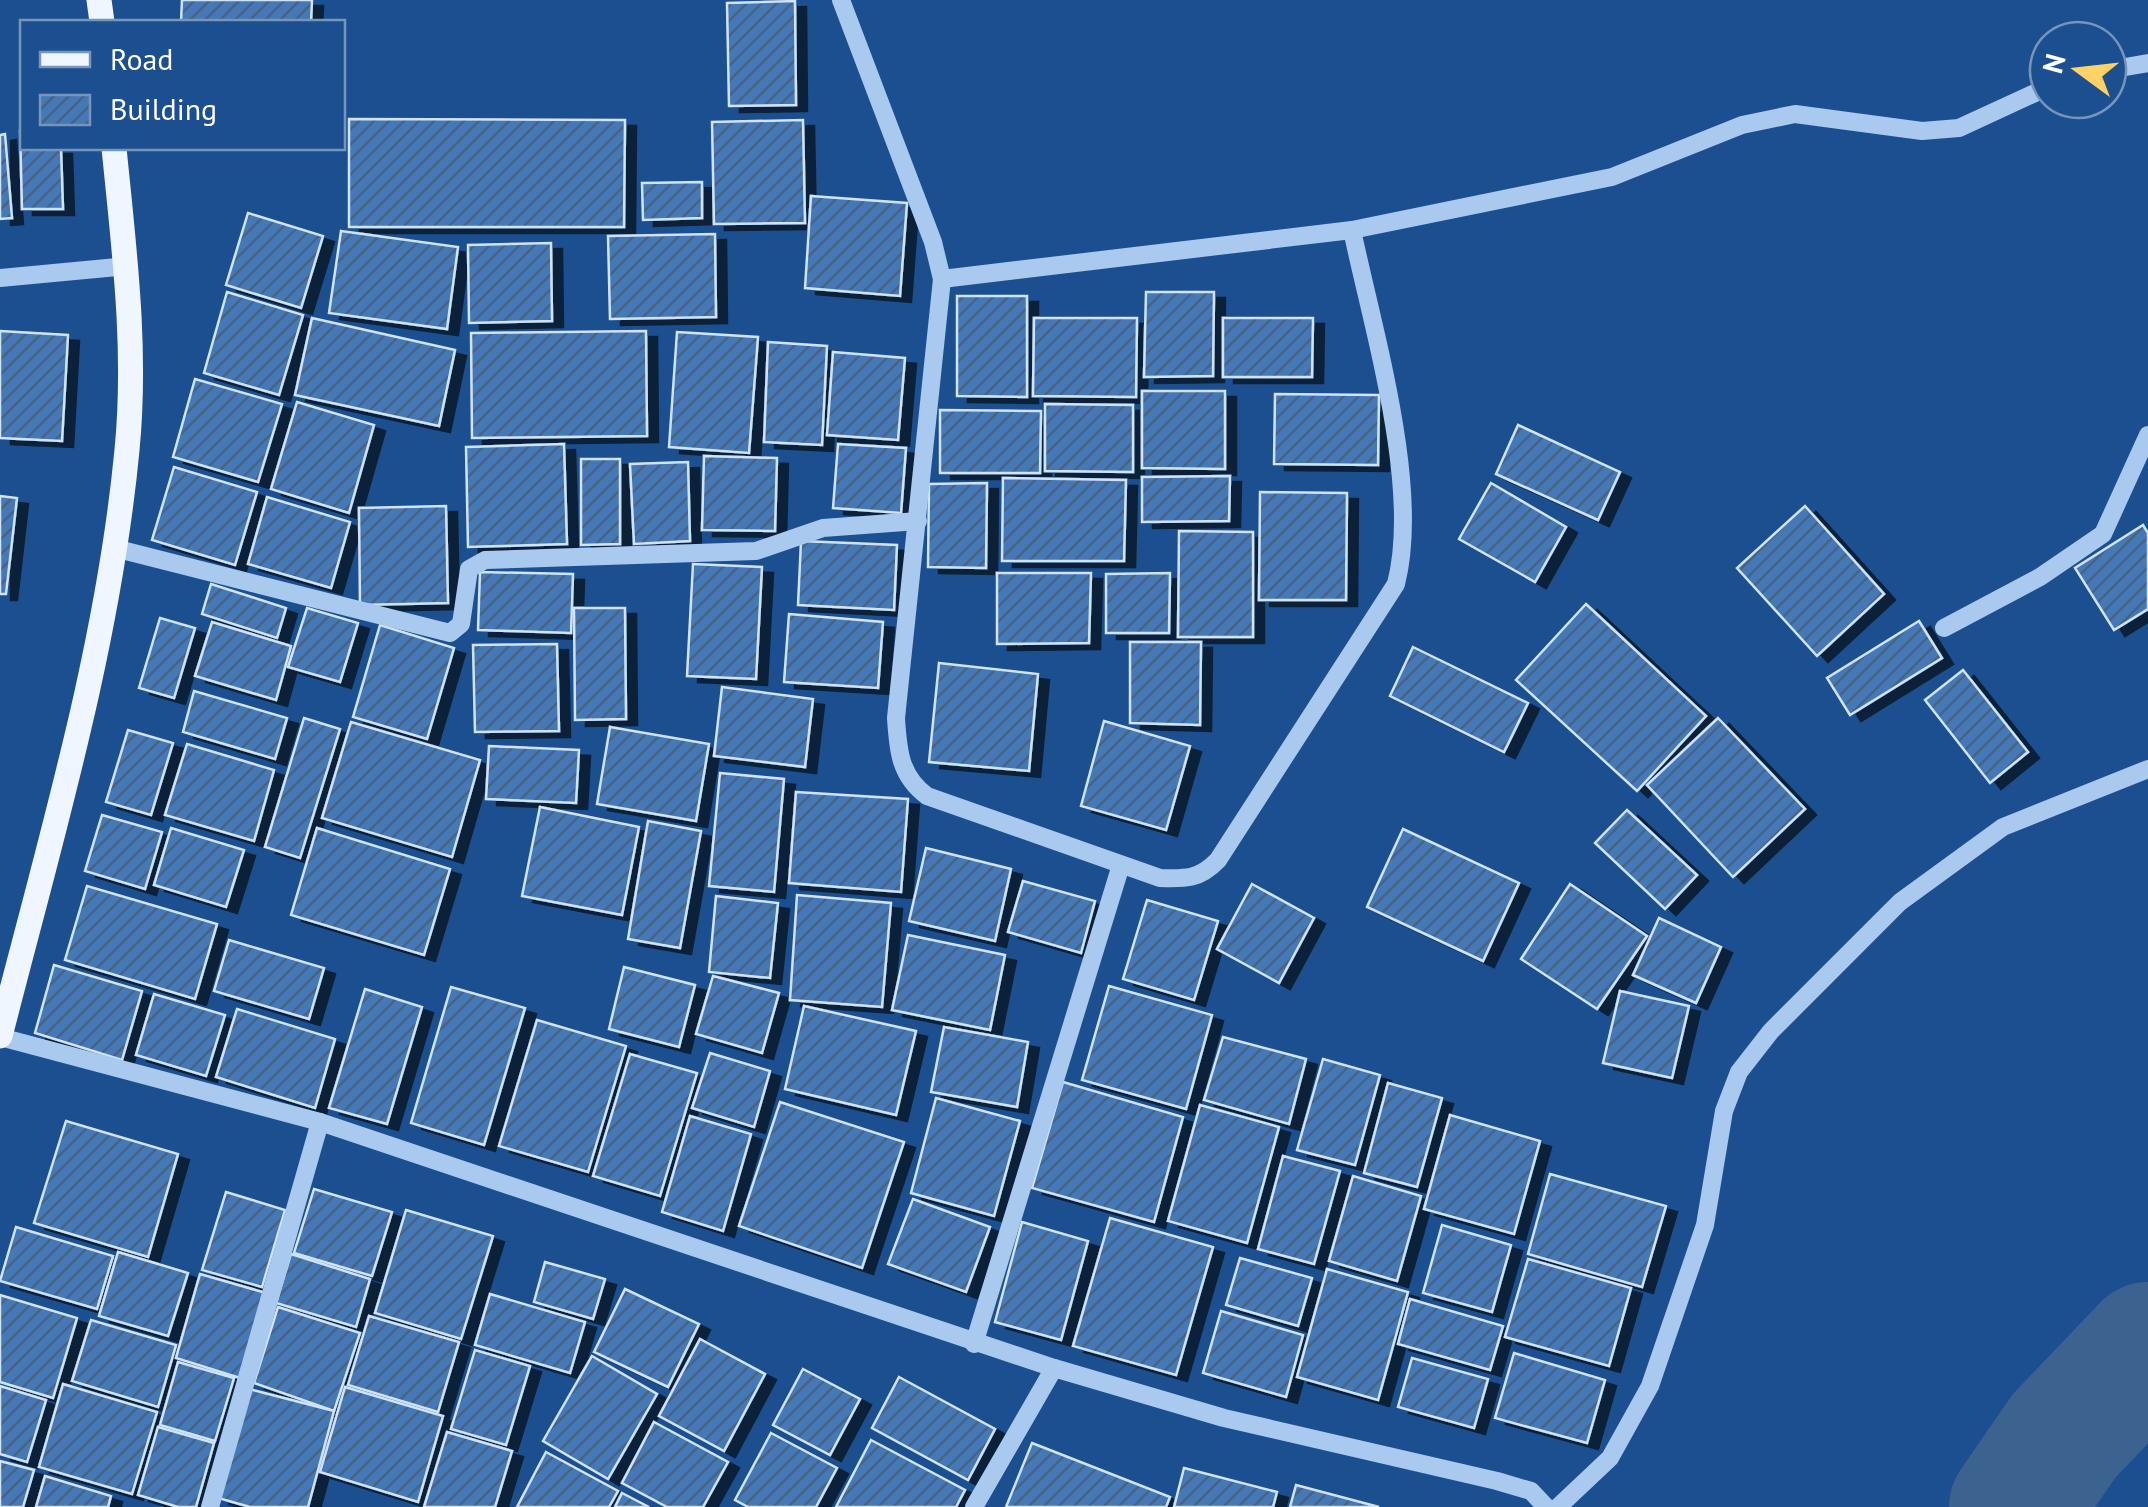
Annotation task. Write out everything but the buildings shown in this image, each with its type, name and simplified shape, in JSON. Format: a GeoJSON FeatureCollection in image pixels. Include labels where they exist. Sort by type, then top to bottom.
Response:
{"type":"FeatureCollection","features":[{"type":"Feature","properties":{"kind":"main road"},"geometry":{"type":"LineString","coordinates":[[0,1037],[72,754],[114,548],[127,448],[128,266],[114,150]]}},
{"type":"Feature","properties":{"kind":"street"},"geometry":{"type":"LineString","coordinates":[[841,0],[933,242],[942,279],[896,718],[902,768],[914,786],[928,796],[1160,878],[1188,880],[1204,874],[1218,860],[1396,584],[1405,548],[1406,520],[1352,230]]}},
{"type":"Feature","properties":{"kind":"street"},"geometry":{"type":"LineString","coordinates":[[942,279],[1352,230],[1612,177],[1742,125],[1795,114],[1922,131],[1959,128],[2028,97]]}},
{"type":"Feature","properties":{"kind":"street"},"geometry":{"type":"LineString","coordinates":[[0,278],[128,266]]}},
{"type":"Feature","properties":{"kind":"street"},"geometry":{"type":"LineString","coordinates":[[1944,628],[2040,576],[2103,534],[2148,434]]}},
{"type":"Feature","properties":{"kind":"street"},"geometry":{"type":"LineString","coordinates":[[114,548],[450,633],[461,624],[468,569],[484,560],[740,553],[823,528],[918,521]]}},
{"type":"Feature","properties":{"kind":"street"},"geometry":{"type":"LineString","coordinates":[[1558,1507],[1610,1458],[1650,1386],[1704,1225],[1724,1111],[1739,1072],[1770,1030],[1900,902],[2003,827],[2148,769]]}},
{"type":"Feature","properties":{"kind":"street"},"geometry":{"type":"LineString","coordinates":[[974,1344],[1121,865]]}},
{"type":"Feature","properties":{"kind":"street"},"geometry":{"type":"LineString","coordinates":[[0,1037],[320,1122],[974,1344],[1224,1418],[1497,1481],[1531,1491],[1546,1507]]}},
{"type":"Feature","properties":{"kind":"street"},"geometry":{"type":"LineString","coordinates":[[210,1507],[320,1122]]}},
{"type":"Feature","properties":{"kind":"street"},"geometry":{"type":"LineString","coordinates":[[974,1507],[1054,1368]]}},
{"type":"Feature","properties":{"kind":"waterway"},"geometry":{"type":"LineString","coordinates":[[2015,1507],[2064,1436],[2148,1348]]}}]}
